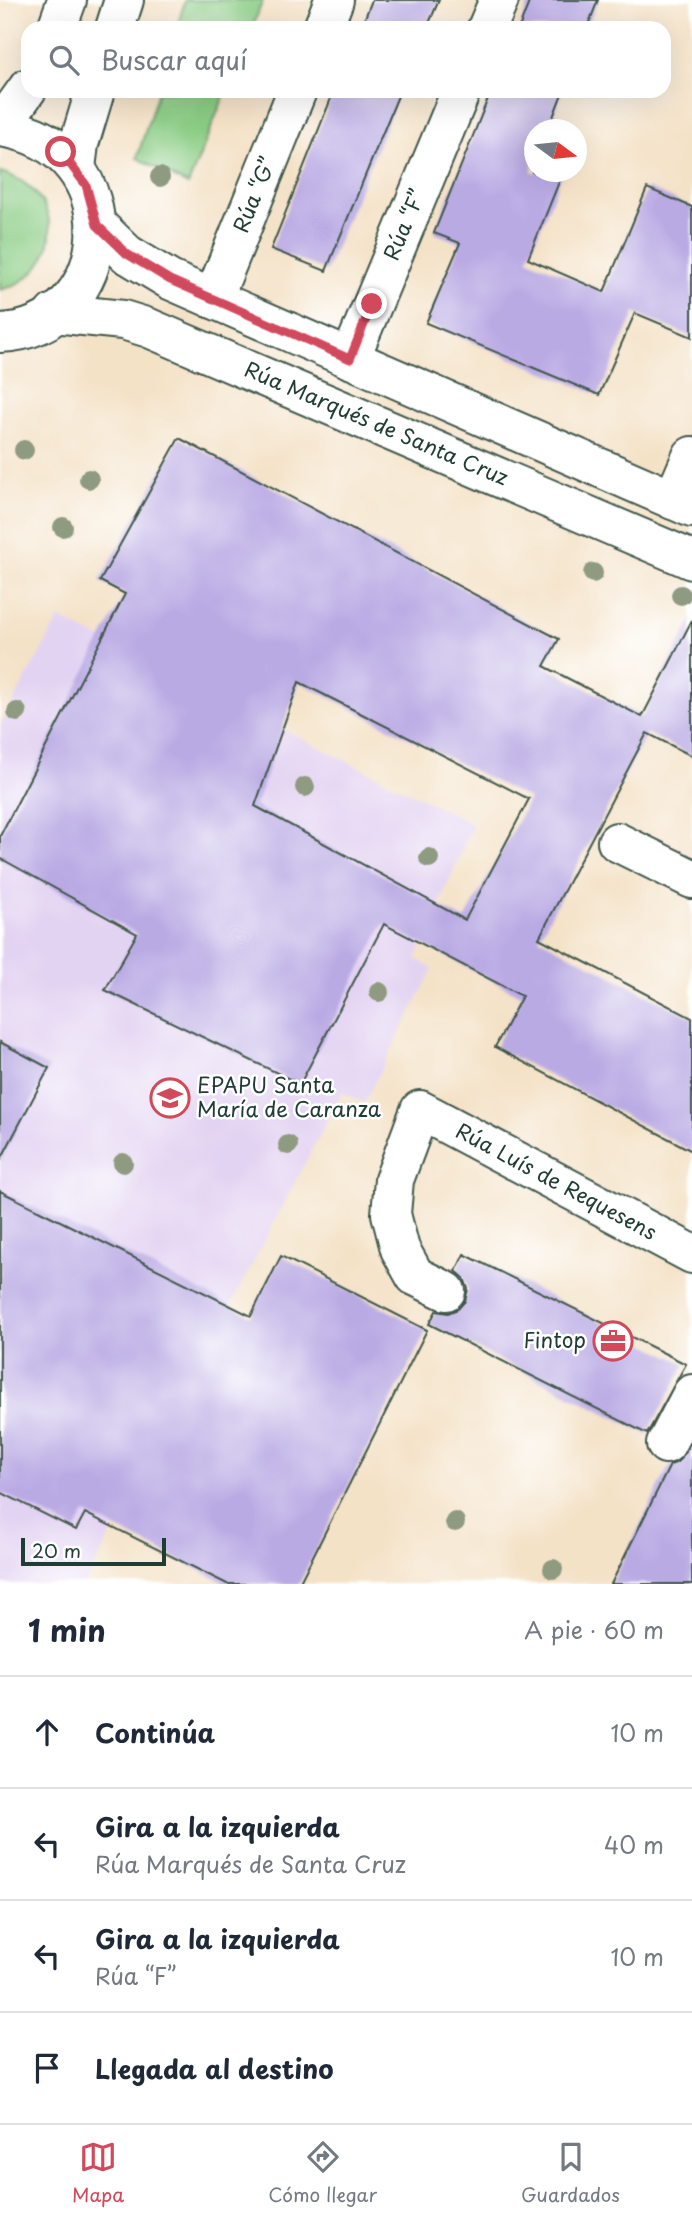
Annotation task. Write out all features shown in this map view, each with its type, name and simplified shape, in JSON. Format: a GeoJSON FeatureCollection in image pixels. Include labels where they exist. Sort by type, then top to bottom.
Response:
{"type":"FeatureCollection","features":[{"type":"Feature","properties":{"kind":"street"},"geometry":{"type":"LineString","coordinates":[[60,21],[67,0]]}},
{"type":"Feature","properties":{"kind":"street"},"geometry":{"type":"LineString","coordinates":[[117,21],[124,0]]}},
{"type":"Feature","properties":{"kind":"street"},"geometry":{"type":"LineString","coordinates":[[326,21],[334,0]]}},
{"type":"Feature","properties":{"kind":"street"},"geometry":{"type":"LineString","coordinates":[[490,21],[499,0]]}},
{"type":"Feature","properties":{"kind":"street"},"geometry":{"type":"LineString","coordinates":[[0,333],[33,325],[54,313],[73,295],[87,273],[97,225],[86,185],[76,168],[42,139],[22,130],[0,127],[21,98]]}},
{"type":"Feature","properties":{"kind":"street"},"geometry":{"type":"LineString","coordinates":[[76,168],[79,144],[93,98]]}},
{"type":"Feature","properties":{"kind":"street","name":"Rúa “G”"},"geometry":{"type":"LineString","coordinates":[[212,299],[294,98]]}},
{"type":"Feature","properties":{"kind":"street","name":"Rúa “F”"},"geometry":{"type":"LineString","coordinates":[[350,359],[458,98]]}},
{"type":"Feature","properties":{"kind":"street"},"geometry":{"type":"LineString","coordinates":[[97,225],[146,267],[212,299],[682,504],[692,456]]}},
{"type":"Feature","properties":{"kind":"street","name":"Rúa Marqués de Santa Cruz"},"geometry":{"type":"LineString","coordinates":[[54,313],[123,320],[149,328],[692,560]]}},
{"type":"Feature","properties":{"kind":"street"},"geometry":{"type":"LineString","coordinates":[[617,842],[692,879]]}},
{"type":"Feature","properties":{"kind":"street","name":"Rúa Luís de Requesens"},"geometry":{"type":"LineString","coordinates":[[446,1291],[415,1276],[400,1249],[391,1214],[394,1180],[420,1110],[692,1254]]}},
{"type":"Feature","properties":{"kind":"street"},"geometry":{"type":"LineString","coordinates":[[666,1444],[692,1394]]}},
{"type":"Feature","properties":{"kind":"shaded area","name":"EPAPU Santa María de Caranza"},"geometry":{"type":"Polygon","coordinates":[[[59,618],[473,824],[416,959],[433,969],[364,1103],[342,1092],[85,1584],[0,1584],[0,726],[59,618]]]}},
{"type":"Feature","properties":{"kind":"green space"},"geometry":{"type":"Polygon","coordinates":[[[185,0],[263,0],[255,21],[179,21],[185,0]]]}},
{"type":"Feature","properties":{"kind":"green space"},"geometry":{"type":"Polygon","coordinates":[[[156,98],[223,98],[188,185],[137,158],[156,98]]]}},
{"type":"Feature","properties":{"kind":"green space"},"geometry":{"type":"Polygon","coordinates":[[[0,172],[22,182],[38,196],[47,213],[50,231],[47,250],[38,267],[22,281],[0,290],[0,172]]]}},
{"type":"Feature","properties":{"kind":"building"},"geometry":{"type":"Polygon","coordinates":[[[372,0],[439,0],[430,21],[364,21],[372,0]]]}},
{"type":"Feature","properties":{"kind":"building"},"geometry":{"type":"Polygon","coordinates":[[[530,0],[598,0],[590,21],[522,21],[530,0]]]}},
{"type":"Feature","properties":{"kind":"building"},"geometry":{"type":"Polygon","coordinates":[[[331,98],[397,98],[326,271],[271,249],[331,98]]]}},
{"type":"Feature","properties":{"kind":"building"},"geometry":{"type":"Polygon","coordinates":[[[488,98],[560,98],[552,119],[524,119],[524,182],[559,182],[528,259],[604,292],[647,188],[692,207],[692,337],[635,313],[599,395],[426,323],[460,243],[434,233],[488,98]]]}},
{"type":"Feature","properties":{"kind":"building"},"geometry":{"type":"Polygon","coordinates":[[[179,438],[559,639],[544,666],[642,717],[692,620],[692,756],[647,733],[539,938],[692,1018],[692,1151],[495,1047],[522,996],[384,924],[300,1084],[105,990],[137,934],[0,858],[0,836],[125,594],[100,581],[179,438]],[[299,682],[255,806],[465,920],[529,799],[299,682]]]}},
{"type":"Feature","properties":{"kind":"building"},"geometry":{"type":"Polygon","coordinates":[[[0,1042],[49,1068],[0,1161],[0,1042]]]}},
{"type":"Feature","properties":{"kind":"building"},"geometry":{"type":"Polygon","coordinates":[[[0,1191],[251,1316],[281,1256],[427,1330],[299,1584],[227,1584],[85,1513],[76,1530],[0,1492],[0,1191]]]}},
{"type":"Feature","properties":{"kind":"building"},"geometry":{"type":"Polygon","coordinates":[[[464,1254],[686,1364],[647,1434],[429,1324],[436,1311],[448,1313],[458,1309],[465,1301],[468,1289],[464,1278],[456,1271],[464,1254]]]}},
{"type":"Feature","properties":{"kind":"building"},"geometry":{"type":"Polygon","coordinates":[[[692,1441],[692,1584],[611,1584],[670,1465],[678,1462],[692,1441]]]}},
{"type":"Feature","properties":{"kind":"place","name":"EPAPU Santa María de Caranza"},"geometry":{"type":"Point","coordinates":[170,1098]}},
{"type":"Feature","properties":{"kind":"place","name":"Fintop"},"geometry":{"type":"Point","coordinates":[613,1341]}},
{"type":"Feature","properties":{"kind":"route"},"geometry":{"type":"LineString","coordinates":[[61,152],[76,168],[86,185],[93,202],[97,225],[127,254],[170,280],[350,359],[372,304]]}}]}
